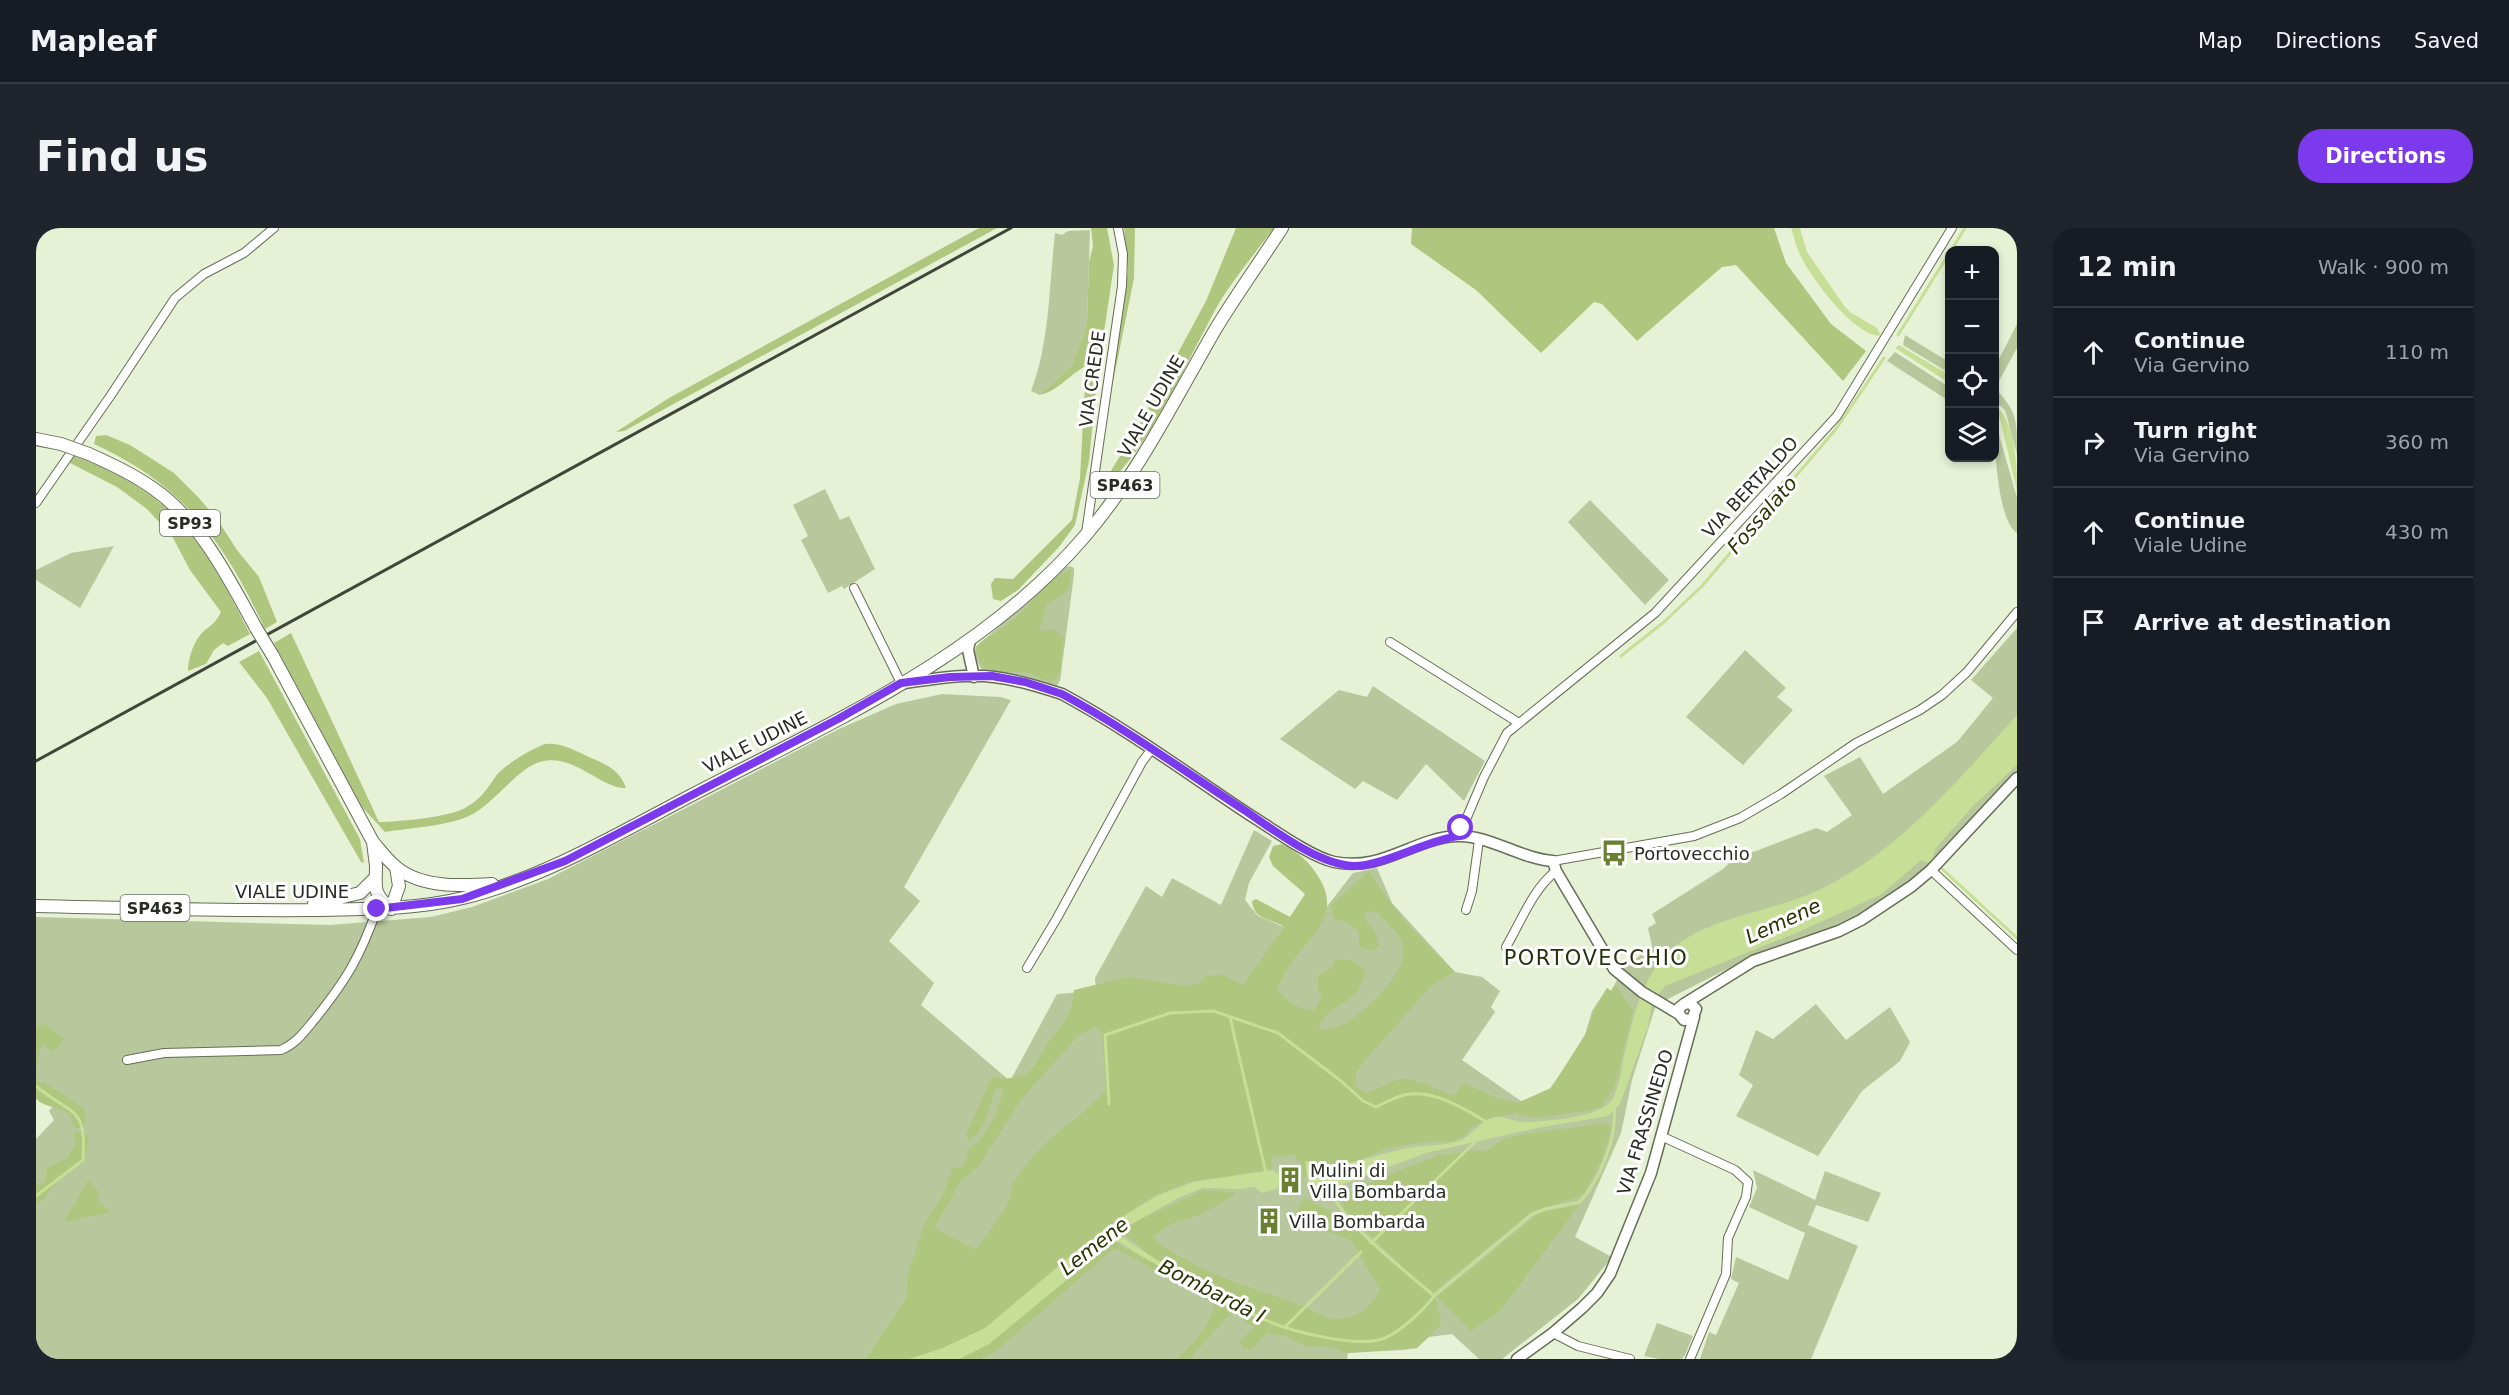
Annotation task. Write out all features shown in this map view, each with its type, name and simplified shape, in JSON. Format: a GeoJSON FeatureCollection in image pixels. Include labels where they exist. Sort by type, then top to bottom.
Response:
{"type":"FeatureCollection","features":[{"type":"Feature","properties":{"kind":"main road","name":"VIALE UDINE"},"geometry":{"type":"LineString","coordinates":[[36,906],[275,910],[391,909],[462,899],[565,861],[827,725],[970,640],[1050,575],[1086,535],[1125,484],[1149,447],[1217,327],[1282,228]]}},
{"type":"Feature","properties":{"kind":"main road","name":"SP93"},"geometry":{"type":"LineString","coordinates":[[36,439],[61,444],[89,454],[125,471],[155,490],[195,529],[224,572],[273,656],[373,842],[396,867],[412,876],[432,882],[465,886],[508,883]]}},
{"type":"Feature","properties":{"kind":"main road","name":"SP93"},"geometry":{"type":"LineString","coordinates":[[373,842],[376,870],[374,889],[380,899],[391,909]]}},
{"type":"Feature","properties":{"kind":"main road"},"geometry":{"type":"LineString","coordinates":[[391,909],[399,886],[396,867]]}},
{"type":"Feature","properties":{"kind":"main road"},"geometry":{"type":"LineString","coordinates":[[275,910],[340,899],[360,893],[374,879]]}},
{"type":"Feature","properties":{"kind":"street"},"geometry":{"type":"LineString","coordinates":[[36,503],[175,298],[204,274],[244,254],[274,228]]}},
{"type":"Feature","properties":{"kind":"street","name":"VIA CREDE"},"geometry":{"type":"LineString","coordinates":[[1086,535],[1122,286],[1123,254],[1118,228]]}},
{"type":"Feature","properties":{"kind":"street","name":"VIA BERTALDO"},"geometry":{"type":"LineString","coordinates":[[1460,832],[1508,733],[1655,614],[1837,416],[1952,228]]}},
{"type":"Feature","properties":{"kind":"street"},"geometry":{"type":"LineString","coordinates":[[854,588],[901,683],[950,677],[992,676],[1025,682],[1062,694],[1265,824],[1330,861],[1354,866],[1377,862],[1460,832],[1555,866],[1694,836],[1740,818],[1781,794],[1856,743],[1920,710],[1942,695],[1967,672],[2017,612]]}},
{"type":"Feature","properties":{"kind":"street"},"geometry":{"type":"LineString","coordinates":[[970,640],[968,650],[974,677]]}},
{"type":"Feature","properties":{"kind":"street"},"geometry":{"type":"LineString","coordinates":[[1390,642],[1519,723]]}},
{"type":"Feature","properties":{"kind":"street"},"geometry":{"type":"LineString","coordinates":[[1027,968],[1057,918],[1142,762],[1151,750]]}},
{"type":"Feature","properties":{"kind":"street"},"geometry":{"type":"LineString","coordinates":[[1682,1010],[1705,991],[1753,961],[1839,931],[1861,920],[1912,886],[1935,865],[2017,778]]}},
{"type":"Feature","properties":{"kind":"street"},"geometry":{"type":"LineString","coordinates":[[1466,910],[1472,891],[1479,840]]}},
{"type":"Feature","properties":{"kind":"street"},"geometry":{"type":"LineString","coordinates":[[1935,865],[2017,950]]}},
{"type":"Feature","properties":{"kind":"street"},"geometry":{"type":"LineString","coordinates":[[1506,947],[1519,918],[1555,866]]}},
{"type":"Feature","properties":{"kind":"street"},"geometry":{"type":"LineString","coordinates":[[1555,866],[1614,969],[1659,1003],[1682,1010],[1687,1020],[1695,1014],[1692,1004],[1682,1010]]}},
{"type":"Feature","properties":{"kind":"street"},"geometry":{"type":"LineString","coordinates":[[127,1060],[164,1053],[281,1050],[295,1044],[349,975],[362,951],[377,909]]}},
{"type":"Feature","properties":{"kind":"street","name":"VIA FRASSINEDO"},"geometry":{"type":"LineString","coordinates":[[1522,1358],[1597,1293],[1610,1274],[1651,1173],[1688,1037],[1705,991]]}},
{"type":"Feature","properties":{"kind":"street"},"geometry":{"type":"LineString","coordinates":[[1682,1010],[1688,1037]]}},
{"type":"Feature","properties":{"kind":"street"},"geometry":{"type":"LineString","coordinates":[[1661,1136],[1735,1170],[1748,1182],[1746,1197],[1728,1238],[1726,1274],[1690,1359]]}},
{"type":"Feature","properties":{"kind":"street"},"geometry":{"type":"LineString","coordinates":[[1553,1333],[1578,1346],[1630,1359]]}},
{"type":"Feature","properties":{"kind":"shaded area"},"geometry":{"type":"Polygon","coordinates":[[[979,228],[997,228],[624,431],[616,432],[669,398],[979,228]]]}},
{"type":"Feature","properties":{"kind":"shaded area"},"geometry":{"type":"Polygon","coordinates":[[[1091,228],[1107,228],[1114,265],[1097,379],[1089,461],[1075,525],[1059,547],[1018,590],[1001,601],[993,599],[991,584],[995,578],[1013,579],[1072,520],[1080,478],[1086,366],[1053,390],[1040,395],[1072,365],[1087,323],[1089,262],[1093,246],[1091,228]]]}},
{"type":"Feature","properties":{"kind":"shaded area"},"geometry":{"type":"Polygon","coordinates":[[[1124,228],[1135,228],[1134,278],[1111,392],[1128,271],[1124,228]]]}},
{"type":"Feature","properties":{"kind":"shaded area"},"geometry":{"type":"Polygon","coordinates":[[[1236,228],[1274,228],[1219,303],[1166,404],[1133,456],[1116,475],[1101,487],[1139,425],[1206,301],[1236,228]]]}},
{"type":"Feature","properties":{"kind":"shaded area"},"geometry":{"type":"Polygon","coordinates":[[[1412,228],[1774,228],[1786,263],[1831,324],[1866,351],[1843,381],[1736,265],[1722,267],[1637,341],[1602,304],[1594,302],[1541,353],[1476,290],[1411,244],[1412,228]]]}},
{"type":"Feature","properties":{"kind":"shaded area"},"geometry":{"type":"Polygon","coordinates":[[[1090,230],[1087,323],[1072,365],[1040,395],[1031,391],[1042,353],[1055,233],[1062,235],[1068,231],[1090,230]]]}},
{"type":"Feature","properties":{"kind":"shaded area"},"geometry":{"type":"Polygon","coordinates":[[[2017,324],[2017,348],[1999,381],[1999,359],[2017,324]]]}},
{"type":"Feature","properties":{"kind":"shaded area"},"geometry":{"type":"Polygon","coordinates":[[[1905,335],[1945,360],[1945,371],[1903,345],[1905,335]]]}},
{"type":"Feature","properties":{"kind":"shaded area"},"geometry":{"type":"Polygon","coordinates":[[[1895,352],[1945,384],[1945,398],[1887,361],[1895,352]]]}},
{"type":"Feature","properties":{"kind":"shaded area"},"geometry":{"type":"Polygon","coordinates":[[[1999,393],[2008,403],[2014,416],[2017,454],[2005,410],[1999,405],[1999,393]]]}},
{"type":"Feature","properties":{"kind":"shaded area"},"geometry":{"type":"Polygon","coordinates":[[[106,435],[130,445],[174,473],[198,497],[259,577],[277,622],[265,629],[234,569],[217,543],[177,498],[126,460],[94,444],[96,436],[106,435]]]}},
{"type":"Feature","properties":{"kind":"shaded area"},"geometry":{"type":"Polygon","coordinates":[[[1999,435],[2017,498],[2017,533],[2010,526],[2005,513],[1996,462],[1999,462],[1999,435]]]}},
{"type":"Feature","properties":{"kind":"shaded area"},"geometry":{"type":"Polygon","coordinates":[[[74,456],[138,487],[183,525],[201,547],[217,573],[250,634],[228,646],[223,643],[214,650],[206,664],[188,671],[190,655],[195,644],[221,612],[190,570],[172,536],[147,509],[117,487],[70,463],[74,456]]]}},
{"type":"Feature","properties":{"kind":"shaded area"},"geometry":{"type":"Polygon","coordinates":[[[825,489],[840,520],[849,516],[875,569],[844,589],[842,586],[828,593],[801,540],[808,536],[793,505],[825,489]]]}},
{"type":"Feature","properties":{"kind":"shaded area"},"geometry":{"type":"Polygon","coordinates":[[[1590,500],[1669,580],[1645,605],[1568,522],[1590,500]]]}},
{"type":"Feature","properties":{"kind":"shaded area"},"geometry":{"type":"Polygon","coordinates":[[[114,546],[80,608],[36,580],[36,570],[71,553],[114,546]]]}},
{"type":"Feature","properties":{"kind":"shaded area"},"geometry":{"type":"Polygon","coordinates":[[[1066,567],[1074,568],[1074,575],[1060,681],[1056,687],[982,671],[974,654],[976,647],[1066,567]]]}},
{"type":"Feature","properties":{"kind":"shaded area"},"geometry":{"type":"Polygon","coordinates":[[[1071,569],[1069,587],[1059,597],[1047,603],[1039,631],[1053,629],[1064,638],[1060,672],[1053,681],[1021,672],[996,672],[983,666],[976,647],[1018,616],[1046,586],[1071,569]]]}},
{"type":"Feature","properties":{"kind":"shaded area"},"geometry":{"type":"Polygon","coordinates":[[[2017,628],[2017,774],[1931,865],[1903,888],[1861,914],[1809,938],[1751,957],[1656,1005],[1632,1080],[1621,1133],[1575,1237],[1612,1257],[1578,1299],[1502,1359],[1479,1359],[1452,1334],[1429,1337],[1417,1348],[1348,1353],[1347,1359],[36,1359],[36,1193],[69,1167],[77,1144],[68,1158],[47,1167],[44,1182],[36,1184],[36,1139],[54,1120],[49,1111],[53,1106],[60,1106],[36,1090],[36,917],[330,925],[431,917],[472,907],[548,879],[839,729],[896,704],[942,694],[1000,697],[1011,700],[904,887],[920,901],[889,941],[934,983],[921,1005],[1010,1081],[1057,994],[1096,991],[1095,978],[1146,886],[1162,897],[1172,878],[1221,905],[1254,830],[1272,841],[1249,883],[1245,900],[1258,916],[1284,927],[1279,934],[1298,944],[1353,873],[1377,868],[1392,903],[1455,972],[1482,977],[1500,991],[1491,1007],[1495,1012],[1462,1060],[1534,1110],[1565,1068],[1573,1071],[1575,1051],[1585,1035],[1592,1011],[1607,988],[1611,991],[1623,969],[1652,946],[1648,928],[1656,923],[1652,914],[1723,869],[1736,856],[1756,851],[1816,828],[1827,832],[1852,815],[1824,776],[1860,757],[1883,794],[1957,742],[1993,698],[1971,680],[2017,628]]]}},
{"type":"Feature","properties":{"kind":"shaded area"},"geometry":{"type":"Polygon","coordinates":[[[291,633],[379,822],[436,816],[465,808],[479,798],[505,767],[546,744],[557,744],[607,765],[616,772],[626,788],[616,787],[564,762],[552,760],[540,762],[523,771],[488,803],[471,815],[440,824],[385,832],[362,807],[274,643],[291,633]]]}},
{"type":"Feature","properties":{"kind":"shaded area"},"geometry":{"type":"Polygon","coordinates":[[[1745,650],[1786,688],[1777,697],[1793,710],[1743,765],[1686,717],[1745,650]]]}},
{"type":"Feature","properties":{"kind":"shaded area"},"geometry":{"type":"Polygon","coordinates":[[[259,651],[360,839],[364,863],[361,862],[267,698],[239,662],[259,651]]]}},
{"type":"Feature","properties":{"kind":"shaded area"},"geometry":{"type":"Polygon","coordinates":[[[1373,686],[1485,761],[1464,801],[1426,764],[1397,800],[1363,781],[1355,789],[1280,739],[1339,690],[1367,697],[1373,686]]]}},
{"type":"Feature","properties":{"kind":"shaded area"},"geometry":{"type":"Polygon","coordinates":[[[1282,844],[1308,862],[1325,889],[1327,900],[1324,919],[1319,928],[1292,962],[1277,990],[1294,1004],[1315,1010],[1322,996],[1318,990],[1318,977],[1322,972],[1331,969],[1335,960],[1352,961],[1365,972],[1358,991],[1328,1013],[1318,1026],[1322,1030],[1340,1026],[1360,1013],[1383,992],[1400,967],[1403,945],[1392,927],[1377,912],[1366,911],[1366,921],[1375,931],[1379,945],[1373,951],[1359,946],[1359,931],[1347,922],[1334,919],[1330,906],[1369,871],[1408,924],[1455,972],[1433,984],[1365,1060],[1356,1073],[1356,1086],[1365,1093],[1400,1079],[1407,1079],[1454,1096],[1463,1083],[1497,1098],[1517,1103],[1551,1088],[1585,1035],[1595,1009],[1607,988],[1611,991],[1615,985],[1633,1010],[1615,1085],[1601,1107],[1535,1118],[1516,1113],[1489,1118],[1470,1128],[1467,1134],[1454,1141],[1426,1142],[1387,1148],[1338,1170],[1303,1177],[1303,1168],[1294,1154],[1271,1157],[1272,1169],[1193,1181],[1158,1194],[1139,1205],[1080,1248],[985,1328],[940,1349],[909,1359],[866,1359],[906,1299],[908,1274],[924,1226],[944,1193],[953,1168],[964,1166],[969,1149],[981,1139],[995,1117],[1003,1093],[1001,1087],[995,1090],[983,1126],[968,1141],[966,1134],[992,1077],[1014,1078],[1032,1069],[1067,1018],[1074,990],[1128,977],[1186,986],[1198,984],[1206,976],[1222,975],[1243,985],[1284,927],[1260,916],[1253,907],[1252,901],[1256,899],[1290,917],[1305,894],[1273,866],[1269,857],[1273,846],[1282,844]],[[1096,1027],[1080,1034],[1023,1097],[979,1165],[960,1182],[934,1228],[976,1250],[1007,1206],[1014,1182],[1031,1158],[1106,1091],[1102,1034],[1096,1027]]]}},
{"type":"Feature","properties":{"kind":"shaded area"},"geometry":{"type":"Polygon","coordinates":[[[1816,1004],[1846,1040],[1890,1007],[1910,1042],[1900,1061],[1862,1091],[1818,1156],[1736,1116],[1753,1085],[1739,1075],[1756,1030],[1773,1039],[1816,1004]]]}},
{"type":"Feature","properties":{"kind":"shaded area"},"geometry":{"type":"Polygon","coordinates":[[[43,1023],[64,1039],[53,1052],[44,1044],[40,1050],[36,1067],[36,1029],[43,1023]]]}},
{"type":"Feature","properties":{"kind":"shaded area"},"geometry":{"type":"Polygon","coordinates":[[[36,1081],[47,1084],[84,1109],[86,1123],[79,1128],[74,1127],[71,1115],[36,1099],[36,1081]]]}},
{"type":"Feature","properties":{"kind":"shaded area"},"geometry":{"type":"Polygon","coordinates":[[[1608,1123],[1611,1128],[1602,1159],[1583,1195],[1531,1212],[1431,1294],[1436,1299],[1441,1324],[1417,1348],[1347,1353],[1332,1347],[1305,1346],[1288,1337],[1267,1333],[1252,1349],[1244,1348],[1239,1342],[1254,1327],[1232,1312],[1189,1359],[1178,1359],[1205,1327],[1215,1304],[1119,1250],[1113,1249],[997,1350],[981,1359],[959,1359],[989,1344],[1114,1241],[1128,1250],[1144,1249],[1124,1234],[1128,1226],[1203,1190],[1237,1193],[1202,1214],[1173,1223],[1152,1237],[1169,1250],[1205,1270],[1303,1306],[1328,1318],[1345,1318],[1358,1314],[1372,1302],[1380,1290],[1351,1240],[1313,1226],[1296,1214],[1304,1198],[1346,1219],[1429,1293],[1345,1210],[1341,1200],[1343,1196],[1378,1179],[1440,1155],[1479,1150],[1484,1152],[1504,1139],[1524,1134],[1608,1123]]]}},
{"type":"Feature","properties":{"kind":"shaded area"},"geometry":{"type":"Polygon","coordinates":[[[76,1132],[88,1135],[83,1162],[58,1181],[43,1200],[36,1204],[36,1184],[44,1182],[47,1167],[67,1158],[76,1144],[73,1135],[76,1132]]]}},
{"type":"Feature","properties":{"kind":"shaded area"},"geometry":{"type":"Polygon","coordinates":[[[1753,1170],[1815,1200],[1825,1171],[1881,1193],[1868,1222],[1816,1205],[1808,1225],[1858,1246],[1811,1359],[1700,1359],[1709,1332],[1716,1335],[1739,1283],[1731,1279],[1736,1257],[1788,1280],[1805,1233],[1749,1207],[1757,1188],[1753,1170]]]}},
{"type":"Feature","properties":{"kind":"shaded area"},"geometry":{"type":"Polygon","coordinates":[[[88,1180],[99,1192],[97,1200],[111,1212],[64,1222],[88,1180]]]}},
{"type":"Feature","properties":{"kind":"shaded area"},"geometry":{"type":"Polygon","coordinates":[[[1579,1205],[1500,1311],[1471,1331],[1436,1296],[1539,1213],[1579,1205]]]}},
{"type":"Feature","properties":{"kind":"shaded area"},"geometry":{"type":"Polygon","coordinates":[[[1657,1323],[1693,1336],[1682,1359],[1659,1359],[1644,1356],[1657,1323]]]}},
{"type":"Feature","properties":{"kind":"water"},"geometry":{"type":"Polygon","coordinates":[[[1791,228],[1800,228],[1807,252],[1845,307],[1877,328],[1879,336],[1868,333],[1857,325],[1823,290],[1800,255],[1791,228]]]}},
{"type":"Feature","properties":{"kind":"water"},"geometry":{"type":"Polygon","coordinates":[[[1899,345],[1945,373],[1945,380],[1895,348],[1899,345]]]}},
{"type":"Feature","properties":{"kind":"water"},"geometry":{"type":"Polygon","coordinates":[[[1999,410],[2007,421],[2014,444],[2017,491],[1999,410]]]}},
{"type":"Feature","properties":{"kind":"water","name":"Lemene"},"geometry":{"type":"Polygon","coordinates":[[[2017,715],[2017,765],[1974,805],[1935,849],[1933,859],[1928,863],[1921,860],[1882,894],[1803,930],[1665,986],[1652,1003],[1648,1027],[1620,1104],[1608,1116],[1537,1128],[1426,1153],[1338,1186],[1332,1194],[1322,1187],[1309,1189],[1305,1161],[1329,1165],[1352,1162],[1408,1148],[1458,1141],[1491,1118],[1503,1117],[1521,1122],[1544,1121],[1584,1115],[1605,1106],[1611,1101],[1617,1087],[1640,997],[1655,968],[1665,955],[1678,944],[1711,926],[1810,894],[1855,870],[1906,831],[1930,809],[2017,715]]]}},
{"type":"Feature","properties":{"kind":"water","name":"Lemene"},"geometry":{"type":"Polygon","coordinates":[[[1274,1170],[1275,1173],[1280,1172],[1282,1187],[1262,1193],[1255,1187],[1203,1188],[1178,1198],[1128,1226],[1122,1237],[1157,1260],[1204,1285],[1203,1288],[1114,1241],[989,1344],[959,1359],[909,1359],[943,1348],[985,1328],[1080,1248],[1125,1215],[1159,1195],[1193,1182],[1274,1170]]]}},
{"type":"Feature","properties":{"kind":"waterway","name":"Fossalato"},"geometry":{"type":"LineString","coordinates":[[1898,335],[1965,228]]}},
{"type":"Feature","properties":{"kind":"waterway","name":"Fossalato"},"geometry":{"type":"LineString","coordinates":[[1621,656],[1664,622],[1702,586],[1836,429],[1884,358]]}},
{"type":"Feature","properties":{"kind":"waterway"},"geometry":{"type":"LineString","coordinates":[[1939,866],[2017,938]]}},
{"type":"Feature","properties":{"kind":"waterway","name":"Portovecchio"},"geometry":{"type":"LineString","coordinates":[[1109,1104],[1105,1035],[1170,1013],[1213,1011],[1278,1033],[1341,1081],[1363,1101],[1376,1107],[1403,1095],[1422,1094],[1452,1103],[1488,1123]]}},
{"type":"Feature","properties":{"kind":"waterway"},"geometry":{"type":"LineString","coordinates":[[1230,1017],[1266,1173]]}},
{"type":"Feature","properties":{"kind":"waterway"},"geometry":{"type":"LineString","coordinates":[[36,1086],[74,1113],[79,1120],[84,1142],[83,1160],[36,1196]]}},
{"type":"Feature","properties":{"kind":"waterway"},"geometry":{"type":"LineString","coordinates":[[1434,1296],[1531,1215],[1545,1209],[1580,1202],[1594,1182],[1606,1158],[1613,1133],[1614,1108]]}},
{"type":"Feature","properties":{"kind":"waterway"},"geometry":{"type":"LineString","coordinates":[[1371,1243],[1475,1142]]}},
{"type":"Feature","properties":{"kind":"waterway","name":"Bombarda I"},"geometry":{"type":"LineString","coordinates":[[1203,1286],[1263,1319],[1289,1329],[1324,1337],[1373,1341],[1385,1338],[1405,1325],[1434,1296],[1362,1233],[1338,1204],[1331,1191]]}},
{"type":"Feature","properties":{"kind":"waterway"},"geometry":{"type":"LineString","coordinates":[[1286,1326],[1361,1252]]}},
{"type":"Feature","properties":{"kind":"railway"},"geometry":{"type":"LineString","coordinates":[[36,761],[1011,228]]}},
{"type":"Feature","properties":{"kind":"place","name":"Portovecchio"},"geometry":{"type":"Point","coordinates":[1614,853]}},
{"type":"Feature","properties":{"kind":"place","name":"Mulini di Villa Bombarda"},"geometry":{"type":"Point","coordinates":[1290,1180]}},
{"type":"Feature","properties":{"kind":"place","name":"Villa Bombarda"},"geometry":{"type":"Point","coordinates":[1269,1221]}},
{"type":"Feature","properties":{"kind":"district","name":"PORTOVECCHIO"},"geometry":{"type":"Point","coordinates":[1596,958]}},
{"type":"Feature","properties":{"kind":"route"},"geometry":{"type":"LineString","coordinates":[[377,909],[462,899],[565,861],[838,719],[901,683],[950,677],[992,676],[1025,682],[1062,694],[1265,824],[1330,861],[1354,866],[1377,862],[1408,850],[1459,836],[1461,828]]}}]}
